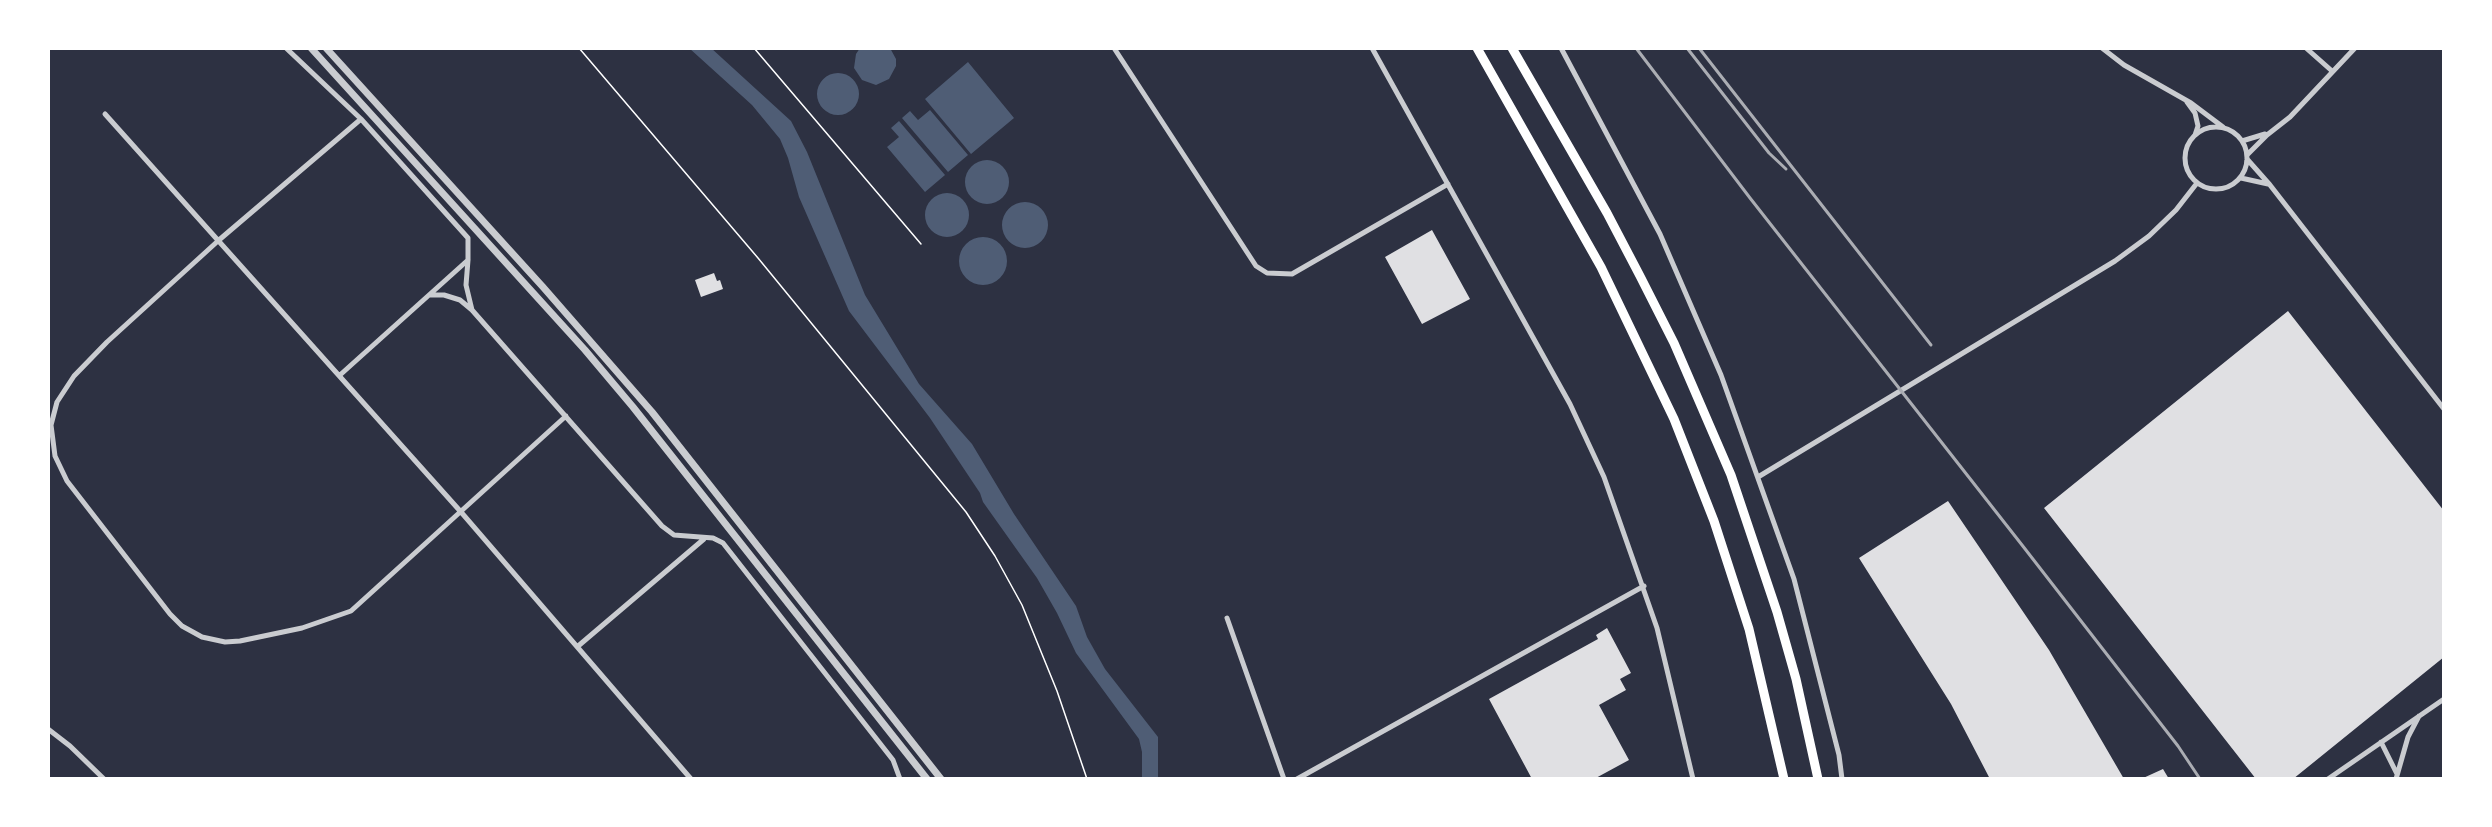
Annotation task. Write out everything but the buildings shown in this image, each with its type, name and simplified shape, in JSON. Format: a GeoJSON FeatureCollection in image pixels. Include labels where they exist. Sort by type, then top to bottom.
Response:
{"type":"FeatureCollection","features":[{"type":"Feature","properties":{"kind":"highway"},"geometry":{"type":"LineString","coordinates":[[1477,48],[1601,267],[1674,418],[1714,522],[1749,629],[1784,779]]}},
{"type":"Feature","properties":{"kind":"highway"},"geometry":{"type":"LineString","coordinates":[[1512,48],[1607,213],[1640,276],[1674,344],[1731,475],[1777,612],[1796,679],[1818,779]]}},
{"type":"Feature","properties":{"kind":"street"},"geometry":{"type":"LineString","coordinates":[[286,48],[361,119],[468,238],[465,285],[472,310]]}},
{"type":"Feature","properties":{"kind":"street"},"geometry":{"type":"LineString","coordinates":[[311,48],[345,83],[626,399],[927,779]]}},
{"type":"Feature","properties":{"kind":"street"},"geometry":{"type":"LineString","coordinates":[[326,48],[579,326],[652,412],[940,779]]}},
{"type":"Feature","properties":{"kind":"street"},"geometry":{"type":"LineString","coordinates":[[1114,48],[1256,266],[1267,273],[1292,274],[1448,184]]}},
{"type":"Feature","properties":{"kind":"street"},"geometry":{"type":"LineString","coordinates":[[1372,48],[1589,443],[1615,505],[1644,586],[1657,628],[1693,779]]}},
{"type":"Feature","properties":{"kind":"street"},"geometry":{"type":"LineString","coordinates":[[1561,48],[1660,234],[1721,375],[1794,579],[1839,755],[1842,779]]}},
{"type":"Feature","properties":{"kind":"street"},"geometry":{"type":"LineString","coordinates":[[2102,48],[2124,65],[2174,92],[2234,133],[2242,141],[2247,157],[2444,409]]}},
{"type":"Feature","properties":{"kind":"street"},"geometry":{"type":"LineString","coordinates":[[2306,48],[2332,71]]}},
{"type":"Feature","properties":{"kind":"street"},"geometry":{"type":"LineString","coordinates":[[2174,92],[2189,104],[2195,113],[2198,126],[2185,154],[2190,175],[2197,183],[2215,189],[2234,184],[2241,178],[2247,157],[2274,129],[2290,117],[2355,48]]}},
{"type":"Feature","properties":{"kind":"street"},"geometry":{"type":"LineString","coordinates":[[105,114],[461,512],[691,779]]}},
{"type":"Feature","properties":{"kind":"street"},"geometry":{"type":"LineString","coordinates":[[361,119],[219,240],[86,362],[57,402],[51,425],[55,456],[67,481],[170,614],[182,626],[202,637],[225,642],[261,638],[302,628],[351,610],[566,416]]}},
{"type":"Feature","properties":{"kind":"street"},"geometry":{"type":"LineString","coordinates":[[2195,135],[2214,127],[2225,128]]}},
{"type":"Feature","properties":{"kind":"street"},"geometry":{"type":"LineString","coordinates":[[2242,141],[2256,138],[2274,129]]}},
{"type":"Feature","properties":{"kind":"street"},"geometry":{"type":"LineString","coordinates":[[2241,178],[2270,185]]}},
{"type":"Feature","properties":{"kind":"street"},"geometry":{"type":"LineString","coordinates":[[1758,477],[2115,261],[2149,236],[2176,210],[2197,183]]}},
{"type":"Feature","properties":{"kind":"street"},"geometry":{"type":"LineString","coordinates":[[340,375],[468,260]]}},
{"type":"Feature","properties":{"kind":"street"},"geometry":{"type":"LineString","coordinates":[[430,295],[444,295],[460,300],[472,310],[662,526],[674,535],[717,539],[723,543],[893,760],[900,779]]}},
{"type":"Feature","properties":{"kind":"street"},"geometry":{"type":"LineString","coordinates":[[577,646],[705,539]]}},
{"type":"Feature","properties":{"kind":"street"},"geometry":{"type":"LineString","coordinates":[[1297,779],[1644,586]]}},
{"type":"Feature","properties":{"kind":"street"},"geometry":{"type":"LineString","coordinates":[[1227,618],[1284,779]]}},
{"type":"Feature","properties":{"kind":"street"},"geometry":{"type":"LineString","coordinates":[[2328,779],[2444,699]]}},
{"type":"Feature","properties":{"kind":"street"},"geometry":{"type":"LineString","coordinates":[[2396,776],[2408,736],[2419,715]]}},
{"type":"Feature","properties":{"kind":"street"},"geometry":{"type":"LineString","coordinates":[[48,729],[70,746],[104,779]]}},
{"type":"Feature","properties":{"kind":"street"},"geometry":{"type":"LineString","coordinates":[[2381,742],[2396,776]]}},
{"type":"Feature","properties":{"kind":"path"},"geometry":{"type":"LineString","coordinates":[[579,48],[751,250],[966,512],[995,556],[1022,605],[1057,691],[1087,779]]}},
{"type":"Feature","properties":{"kind":"path"},"geometry":{"type":"LineString","coordinates":[[754,48],[921,244]]}},
{"type":"Feature","properties":{"kind":"water"},"geometry":{"type":"Polygon","coordinates":[[[689,48],[711,48],[791,121],[807,152],[865,295],[919,384],[972,444],[1014,514],[1076,606],[1087,637],[1105,669],[1158,737],[1158,779],[1142,779],[1142,752],[1139,739],[1076,653],[1037,578],[983,502],[980,493],[930,418],[849,311],[799,197],[780,139],[752,105],[689,48]]]}},
{"type":"Feature","properties":{"kind":"water"},"geometry":{"type":"Polygon","coordinates":[[[860,48],[890,48],[896,59],[896,66],[889,79],[876,85],[862,80],[854,68],[856,54],[860,48]]]}},
{"type":"Feature","properties":{"kind":"water"},"geometry":{"type":"Polygon","coordinates":[[[968,62],[1014,118],[971,154],[925,99],[968,62]]]}},
{"type":"Feature","properties":{"kind":"water"},"geometry":{"type":"Polygon","coordinates":[[[838,73],[846,74],[853,79],[858,86],[858,102],[853,109],[846,114],[838,115],[830,114],[823,109],[818,102],[817,94],[818,86],[823,79],[830,74],[838,73]]]}},
{"type":"Feature","properties":{"kind":"water"},"geometry":{"type":"Polygon","coordinates":[[[930,110],[968,155],[948,172],[902,118],[910,111],[918,120],[930,110]]]}},
{"type":"Feature","properties":{"kind":"water"},"geometry":{"type":"Polygon","coordinates":[[[899,121],[945,175],[925,192],[887,147],[899,137],[891,128],[899,121]]]}},
{"type":"Feature","properties":{"kind":"water"},"geometry":{"type":"Polygon","coordinates":[[[987,160],[1002,167],[1009,182],[1002,197],[987,204],[972,197],[965,182],[972,167],[987,160]]]}},
{"type":"Feature","properties":{"kind":"water"},"geometry":{"type":"Polygon","coordinates":[[[947,193],[962,200],[969,215],[962,230],[947,237],[932,230],[925,215],[932,200],[947,193]]]}},
{"type":"Feature","properties":{"kind":"water"},"geometry":{"type":"Polygon","coordinates":[[[1030,202],[1042,208],[1047,216],[1047,234],[1042,242],[1034,247],[1020,248],[1008,242],[1003,234],[1002,220],[1008,208],[1016,203],[1030,202]]]}},
{"type":"Feature","properties":{"kind":"water"},"geometry":{"type":"Polygon","coordinates":[[[983,237],[1000,244],[1007,261],[1000,278],[983,285],[966,278],[959,261],[966,244],[983,237]]]}},
{"type":"Feature","properties":{"kind":"railway"},"geometry":{"type":"LineString","coordinates":[[1636,48],[1750,198],[2178,746],[2200,779]]}},
{"type":"Feature","properties":{"kind":"railway"},"geometry":{"type":"LineString","coordinates":[[1687,48],[1769,153],[1786,169]]}},
{"type":"Feature","properties":{"kind":"railway"},"geometry":{"type":"LineString","coordinates":[[1699,48],[1931,345]]}}]}
